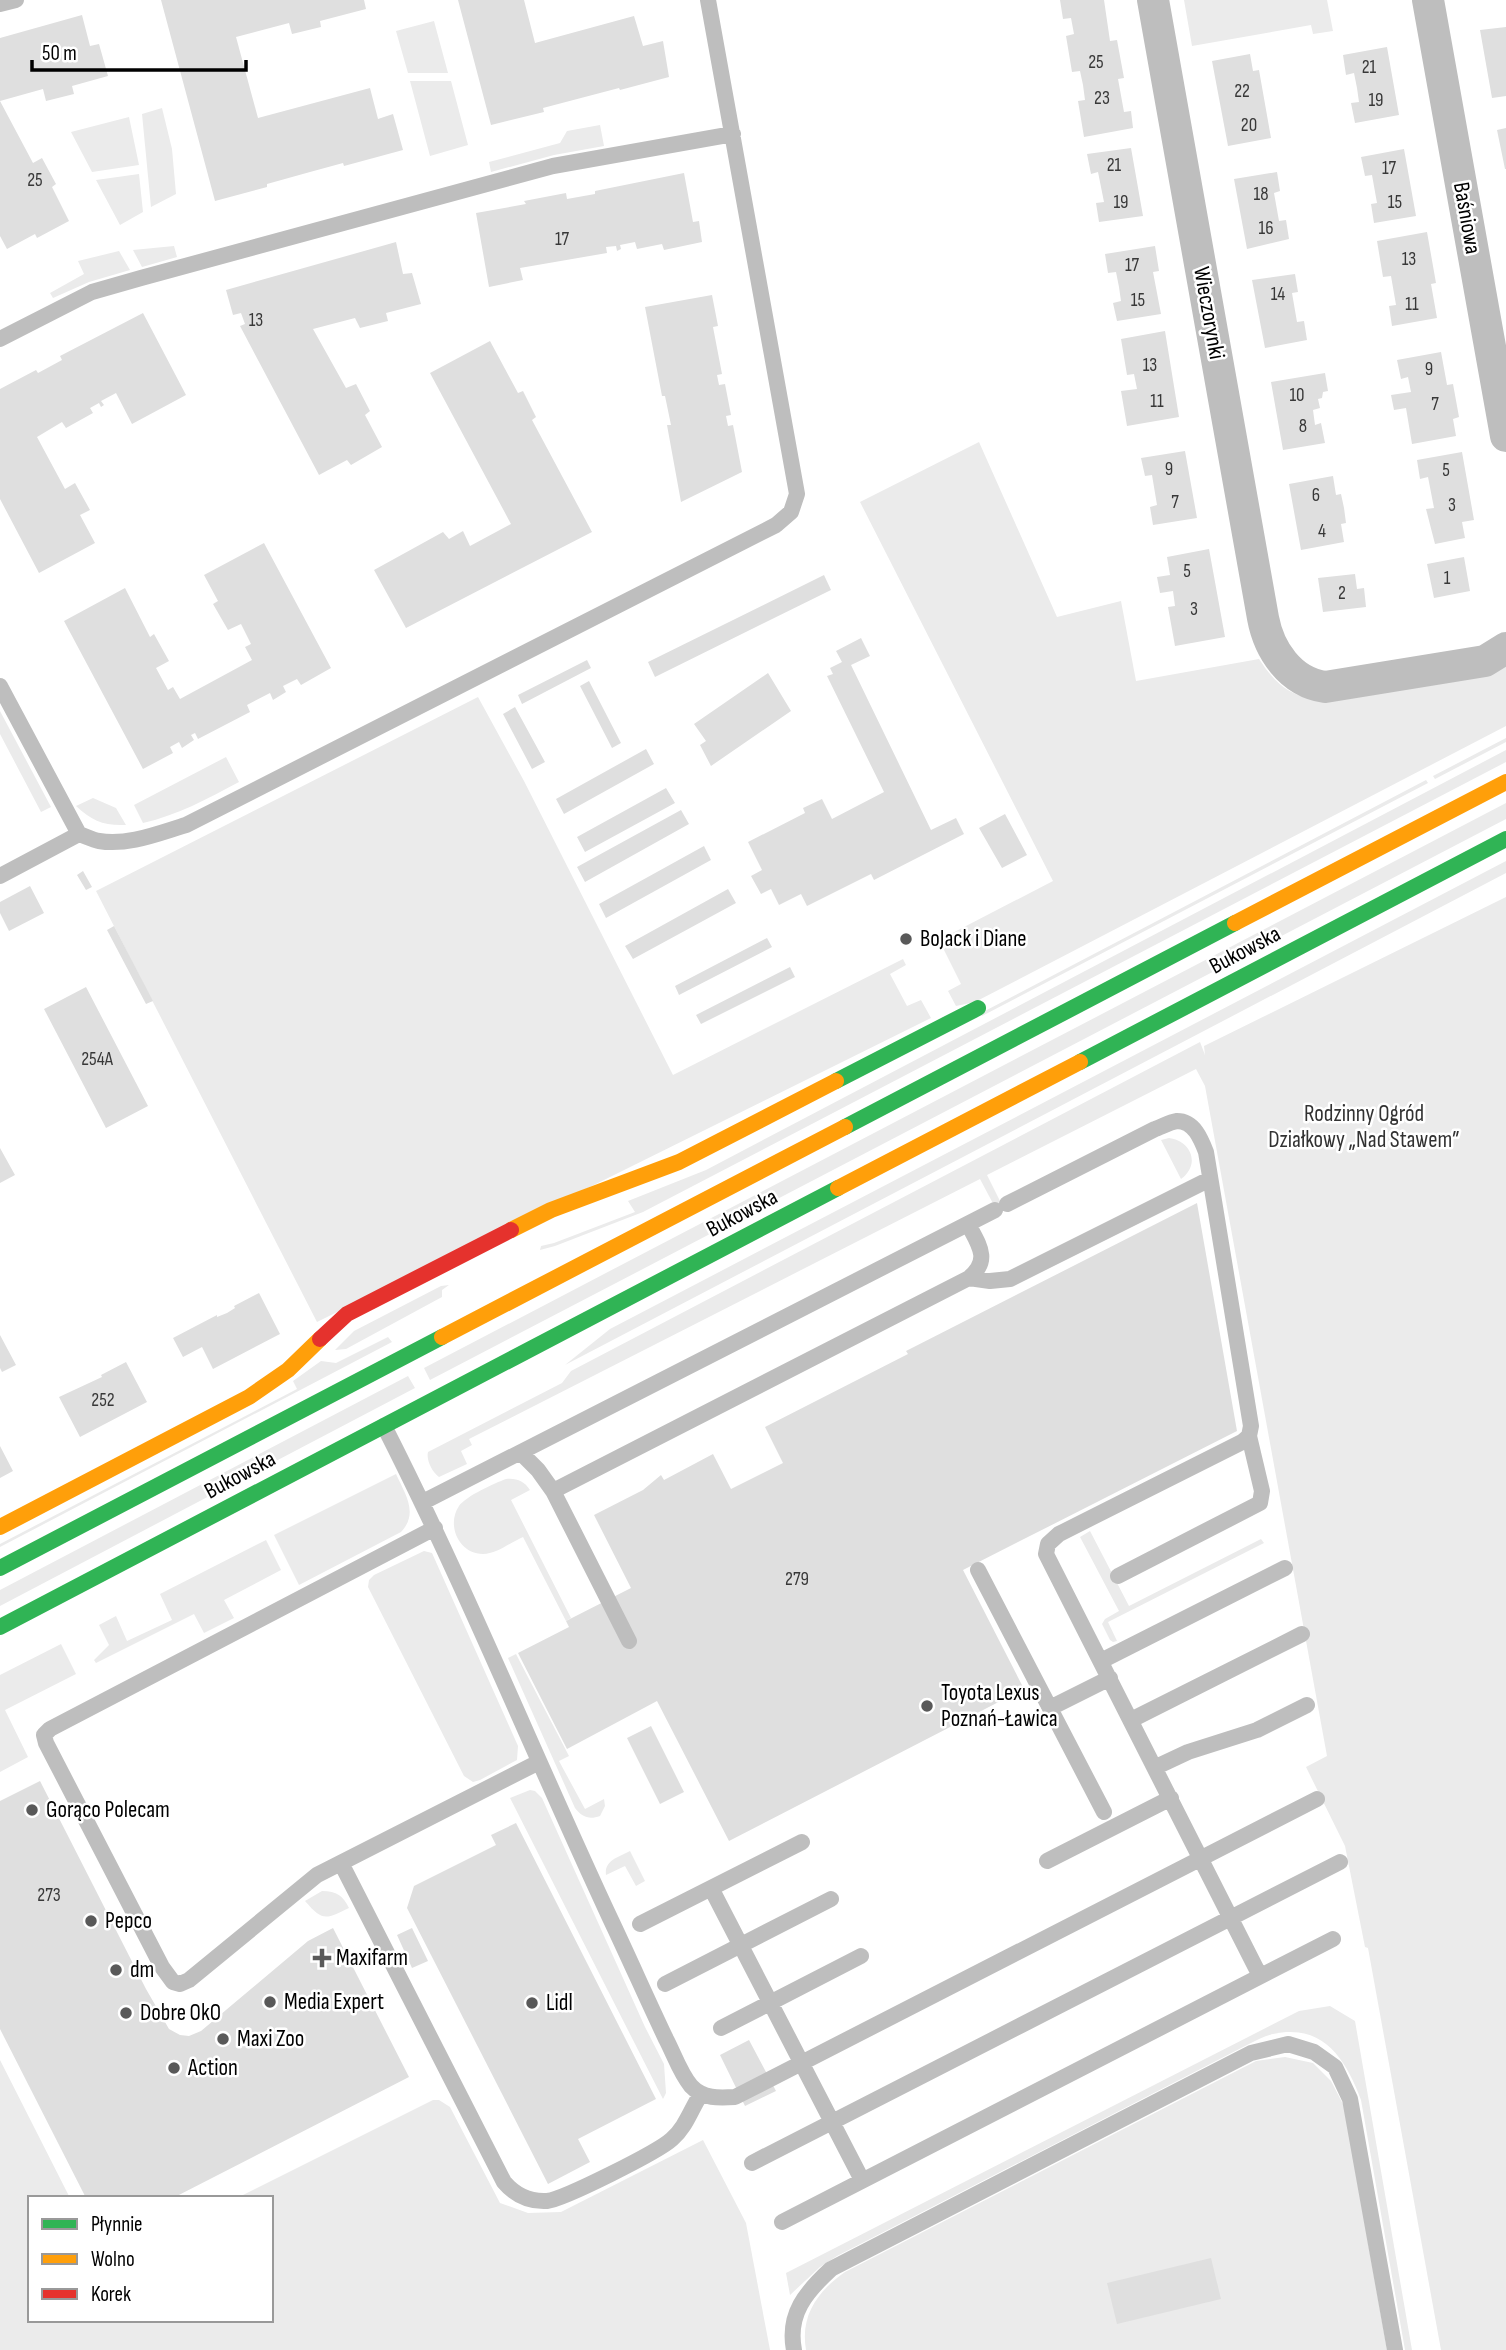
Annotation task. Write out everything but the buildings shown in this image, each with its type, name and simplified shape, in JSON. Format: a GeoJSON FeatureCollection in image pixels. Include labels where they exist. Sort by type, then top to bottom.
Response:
{"type":"FeatureCollection","features":[{"type":"Feature","properties":{"kind":"main road","name":"Bukowska"},"geometry":{"type":"LineString","coordinates":[[0,1568],[1506,782]]}},
{"type":"Feature","properties":{"kind":"main road","name":"Bukowska"},"geometry":{"type":"LineString","coordinates":[[0,1627],[1506,839]]}},
{"type":"Feature","properties":{"kind":"main road"},"geometry":{"type":"LineString","coordinates":[[0,1527],[250,1397],[288,1370],[337,1323],[358,1309],[551,1210],[679,1163],[978,1008]]}},
{"type":"Feature","properties":{"kind":"street","name":"Wieczorynki"},"geometry":{"type":"LineString","coordinates":[[1153,0],[1264,625],[1271,643],[1289,669],[1309,683],[1325,687],[1485,661],[1506,648]]}},
{"type":"Feature","properties":{"kind":"street","name":"Baśniowa"},"geometry":{"type":"LineString","coordinates":[[1428,0],[1506,436]]}},
{"type":"Feature","properties":{"kind":"lane"},"geometry":{"type":"LineString","coordinates":[[0,4],[16,0]]}},
{"type":"Feature","properties":{"kind":"lane"},"geometry":{"type":"LineString","coordinates":[[0,686],[79,834],[100,841],[124,841],[186,825],[776,525],[791,512],[797,494],[708,0]]}},
{"type":"Feature","properties":{"kind":"lane"},"geometry":{"type":"LineString","coordinates":[[0,339],[92,292],[154,274],[553,166],[733,134]]}},
{"type":"Feature","properties":{"kind":"lane"},"geometry":{"type":"LineString","coordinates":[[0,876],[79,834]]}},
{"type":"Feature","properties":{"kind":"lane"},"geometry":{"type":"LineString","coordinates":[[423,1503],[1001,1207],[1155,1129],[1177,1121],[1190,1125],[1200,1137],[1206,1152],[1251,1426],[1249,1436],[1262,1491],[1260,1503],[1118,1576]]}},
{"type":"Feature","properties":{"kind":"lane"},"geometry":{"type":"LineString","coordinates":[[969,1278],[990,1281],[1010,1279],[1210,1179]]}},
{"type":"Feature","properties":{"kind":"lane"},"geometry":{"type":"LineString","coordinates":[[553,1491],[969,1278],[979,1269],[981,1258],[980,1247],[968,1224]]}},
{"type":"Feature","properties":{"kind":"lane"},"geometry":{"type":"LineString","coordinates":[[384,1426],[435,1528],[664,2034],[685,2076],[692,2087],[702,2094],[714,2098],[735,2097],[1317,1799]]}},
{"type":"Feature","properties":{"kind":"lane"},"geometry":{"type":"LineString","coordinates":[[1249,1436],[1242,1442],[1059,1534],[1048,1544],[1046,1554],[1260,1976]]}},
{"type":"Feature","properties":{"kind":"lane"},"geometry":{"type":"LineString","coordinates":[[521,1453],[553,1491],[629,1641]]}},
{"type":"Feature","properties":{"kind":"lane"},"geometry":{"type":"LineString","coordinates":[[435,1528],[50,1729],[44,1735],[162,1967],[173,1982],[180,1984],[189,1980],[317,1875],[539,1762]]}},
{"type":"Feature","properties":{"kind":"lane"},"geometry":{"type":"LineString","coordinates":[[1101,1661],[1285,1568]]}},
{"type":"Feature","properties":{"kind":"lane"},"geometry":{"type":"LineString","coordinates":[[978,1570],[1104,1812]]}},
{"type":"Feature","properties":{"kind":"lane"},"geometry":{"type":"LineString","coordinates":[[1131,1720],[1302,1634]]}},
{"type":"Feature","properties":{"kind":"lane"},"geometry":{"type":"LineString","coordinates":[[1050,1708],[1110,1678]]}},
{"type":"Feature","properties":{"kind":"lane"},"geometry":{"type":"LineString","coordinates":[[1156,1767],[1188,1752],[1258,1730],[1307,1705]]}},
{"type":"Feature","properties":{"kind":"lane"},"geometry":{"type":"LineString","coordinates":[[1047,1861],[1171,1798]]}},
{"type":"Feature","properties":{"kind":"lane"},"geometry":{"type":"LineString","coordinates":[[640,1924],[802,1842]]}},
{"type":"Feature","properties":{"kind":"lane"},"geometry":{"type":"LineString","coordinates":[[752,2163],[1340,1862]]}},
{"type":"Feature","properties":{"kind":"lane"},"geometry":{"type":"LineString","coordinates":[[341,1863],[504,2182],[512,2191],[534,2201],[561,2198],[657,2150],[680,2131],[693,2105],[702,2094]]}},
{"type":"Feature","properties":{"kind":"lane"},"geometry":{"type":"LineString","coordinates":[[711,1888],[862,2180]]}},
{"type":"Feature","properties":{"kind":"lane"},"geometry":{"type":"LineString","coordinates":[[665,1984],[831,1899]]}},
{"type":"Feature","properties":{"kind":"lane"},"geometry":{"type":"LineString","coordinates":[[782,2222],[1333,1939]]}},
{"type":"Feature","properties":{"kind":"lane"},"geometry":{"type":"LineString","coordinates":[[721,2028],[861,1956]]}},
{"type":"Feature","properties":{"kind":"lane"},"geometry":{"type":"LineString","coordinates":[[794,2350],[791,2334],[804,2297],[831,2269],[1251,2053],[1288,2044],[1314,2052],[1335,2067],[1350,2099],[1395,2350]]}},
{"type":"Feature","properties":{"kind":"green space"},"geometry":{"type":"Polygon","coordinates":[[[1184,0],[1327,0],[1333,31],[1313,34],[1311,25],[1192,46],[1184,0]]]}},
{"type":"Feature","properties":{"kind":"green space"},"geometry":{"type":"Polygon","coordinates":[[[434,21],[448,73],[408,73],[396,31],[434,21]]]}},
{"type":"Feature","properties":{"kind":"green space"},"geometry":{"type":"Polygon","coordinates":[[[410,81],[451,81],[468,145],[430,156],[410,81]]]}},
{"type":"Feature","properties":{"kind":"green space"},"geometry":{"type":"Polygon","coordinates":[[[162,108],[172,149],[176,194],[151,207],[142,114],[162,108]]]}},
{"type":"Feature","properties":{"kind":"green space"},"geometry":{"type":"Polygon","coordinates":[[[129,117],[139,165],[92,172],[71,132],[129,117]]]}},
{"type":"Feature","properties":{"kind":"green space"},"geometry":{"type":"Polygon","coordinates":[[[600,125],[604,146],[554,155],[491,172],[489,162],[560,143],[567,131],[600,125]]]}},
{"type":"Feature","properties":{"kind":"green space"},"geometry":{"type":"Polygon","coordinates":[[[139,174],[143,212],[120,225],[96,180],[139,174]]]}},
{"type":"Feature","properties":{"kind":"green space"},"geometry":{"type":"Polygon","coordinates":[[[174,246],[177,257],[142,267],[133,250],[174,246]]]}},
{"type":"Feature","properties":{"kind":"green space"},"geometry":{"type":"Polygon","coordinates":[[[119,251],[130,270],[89,282],[53,298],[50,293],[84,274],[78,261],[119,251]]]}},
{"type":"Feature","properties":{"kind":"green space"},"geometry":{"type":"Polygon","coordinates":[[[979,442],[1057,617],[1121,601],[1136,681],[1259,659],[1282,686],[1315,700],[1506,666],[1506,726],[975,1002],[956,1006],[948,991],[961,984],[939,940],[1053,881],[860,502],[979,442]]]}},
{"type":"Feature","properties":{"kind":"green space"},"geometry":{"type":"Polygon","coordinates":[[[478,697],[524,781],[673,1075],[903,959],[906,965],[890,974],[907,1006],[921,1000],[931,1018],[317,1322],[96,891],[478,697]]]}},
{"type":"Feature","properties":{"kind":"green space"},"geometry":{"type":"Polygon","coordinates":[[[0,711],[51,807],[41,812],[0,734],[0,711]]]}},
{"type":"Feature","properties":{"kind":"green space"},"geometry":{"type":"Polygon","coordinates":[[[1506,738],[1506,742],[1435,779],[1433,776],[1506,738]]]}},
{"type":"Feature","properties":{"kind":"green space"},"geometry":{"type":"Polygon","coordinates":[[[1506,750],[1506,762],[643,1212],[540,1250],[541,1246],[635,1212],[628,1201],[706,1170],[1506,750]]]}},
{"type":"Feature","properties":{"kind":"green space"},"geometry":{"type":"Polygon","coordinates":[[[226,757],[239,782],[180,811],[143,823],[134,805],[226,757]]]}},
{"type":"Feature","properties":{"kind":"green space"},"geometry":{"type":"Polygon","coordinates":[[[1426,780],[1428,783],[982,1016],[981,1013],[1426,780]]]}},
{"type":"Feature","properties":{"kind":"green space"},"geometry":{"type":"Polygon","coordinates":[[[93,798],[116,808],[126,825],[99,822],[76,806],[93,798]]]}},
{"type":"Feature","properties":{"kind":"green space"},"geometry":{"type":"Polygon","coordinates":[[[1506,803],[1506,819],[430,1380],[424,1368],[1506,803]]]}},
{"type":"Feature","properties":{"kind":"green space"},"geometry":{"type":"Polygon","coordinates":[[[1506,861],[1506,873],[565,1365],[610,1329],[1506,861]]]}},
{"type":"Feature","properties":{"kind":"green space","name":"Rodzinny Ogród Działkowy „Nad Stawem”"},"geometry":{"type":"Polygon","coordinates":[[[1506,897],[1506,2350],[1441,2350],[1368,1948],[1365,1947],[1345,1846],[1306,1767],[1327,1756],[1205,1086],[1196,1069],[987,1175],[1003,1207],[997,1211],[980,1179],[469,1439],[472,1445],[461,1451],[467,1464],[439,1477],[430,1466],[428,1452],[562,1383],[571,1371],[1200,1042],[1205,1055],[1204,1046],[1506,897]]]}},
{"type":"Feature","properties":{"kind":"green space"},"geometry":{"type":"Polygon","coordinates":[[[1169,1138],[1183,1144],[1191,1154],[1191,1167],[1181,1179],[1161,1140],[1169,1138]]]}},
{"type":"Feature","properties":{"kind":"green space"},"geometry":{"type":"Polygon","coordinates":[[[449,1285],[442,1290],[442,1297],[346,1349],[335,1350],[354,1331],[441,1286],[449,1285]]]}},
{"type":"Feature","properties":{"kind":"green space"},"geometry":{"type":"Polygon","coordinates":[[[388,1337],[392,1342],[0,1547],[0,1544],[297,1389],[293,1381],[321,1361],[336,1363],[388,1337]]]}},
{"type":"Feature","properties":{"kind":"green space"},"geometry":{"type":"Polygon","coordinates":[[[408,1376],[415,1388],[0,1606],[0,1590],[408,1376]]]}},
{"type":"Feature","properties":{"kind":"green space"},"geometry":{"type":"Polygon","coordinates":[[[396,1474],[410,1511],[401,1532],[299,1585],[274,1535],[396,1474]]]}},
{"type":"Feature","properties":{"kind":"green space"},"geometry":{"type":"Polygon","coordinates":[[[506,1479],[520,1481],[530,1490],[511,1500],[571,1618],[566,1621],[523,1537],[499,1550],[483,1554],[467,1549],[457,1537],[454,1522],[459,1506],[474,1494],[506,1479]]]}},
{"type":"Feature","properties":{"kind":"green space"},"geometry":{"type":"Polygon","coordinates":[[[1090,1531],[1129,1606],[1261,1539],[1264,1543],[1108,1622],[1117,1641],[1113,1642],[1102,1624],[1105,1619],[1119,1611],[1080,1537],[1090,1531]]]}},
{"type":"Feature","properties":{"kind":"green space"},"geometry":{"type":"Polygon","coordinates":[[[266,1540],[281,1570],[224,1600],[234,1618],[204,1633],[194,1614],[96,1663],[94,1660],[109,1645],[99,1625],[116,1616],[127,1641],[172,1620],[160,1594],[266,1540]]]}},
{"type":"Feature","properties":{"kind":"green space"},"geometry":{"type":"Polygon","coordinates":[[[424,1551],[432,1553],[518,1746],[517,1760],[473,1782],[464,1776],[368,1587],[369,1580],[374,1575],[424,1551]]]}},
{"type":"Feature","properties":{"kind":"green space"},"geometry":{"type":"Polygon","coordinates":[[[61,1644],[76,1674],[5,1710],[28,1757],[0,1772],[0,1675],[61,1644]]]}},
{"type":"Feature","properties":{"kind":"green space"},"geometry":{"type":"Polygon","coordinates":[[[516,1654],[569,1756],[559,1761],[585,1809],[604,1799],[605,1806],[600,1816],[586,1817],[575,1808],[508,1658],[516,1654]]]}},
{"type":"Feature","properties":{"kind":"green space"},"geometry":{"type":"Polygon","coordinates":[[[530,1790],[542,1798],[664,2064],[666,2093],[663,2099],[510,1798],[530,1790]]]}},
{"type":"Feature","properties":{"kind":"green space"},"geometry":{"type":"Polygon","coordinates":[[[630,1851],[645,1881],[636,1886],[625,1866],[606,1875],[610,1862],[630,1851]]]}},
{"type":"Feature","properties":{"kind":"green space"},"geometry":{"type":"Polygon","coordinates":[[[322,1891],[339,1895],[349,1908],[330,1916],[316,1912],[305,1901],[322,1891]]]}},
{"type":"Feature","properties":{"kind":"green space"},"geometry":{"type":"Polygon","coordinates":[[[1330,2006],[1355,2021],[1412,2350],[1405,2350],[1361,2100],[1348,2071],[1330,2048],[1319,2039],[1291,2032],[1256,2040],[837,2256],[820,2267],[790,2295],[786,2273],[1299,2011],[1330,2006]]]}},
{"type":"Feature","properties":{"kind":"green space"},"geometry":{"type":"Polygon","coordinates":[[[1285,2057],[1313,2063],[1331,2081],[1344,2106],[1387,2350],[806,2350],[806,2326],[813,2305],[827,2287],[845,2272],[1256,2061],[1285,2057]]]}},
{"type":"Feature","properties":{"kind":"green space"},"geometry":{"type":"Polygon","coordinates":[[[0,2060],[69,2196],[28,2196],[28,2322],[273,2322],[273,2196],[241,2196],[433,2100],[439,2100],[450,2107],[500,2203],[528,2213],[561,2212],[703,2140],[746,2223],[770,2350],[0,2350],[0,2060]]]}},
{"type":"Feature","properties":{"kind":"traffic: fast"},"geometry":{"type":"LineString","coordinates":[[1080,1062],[1506,839]]}},
{"type":"Feature","properties":{"kind":"traffic: fast"},"geometry":{"type":"LineString","coordinates":[[845,1127],[1235,923]]}},
{"type":"Feature","properties":{"kind":"traffic: fast"},"geometry":{"type":"LineString","coordinates":[[836,1081],[978,1008]]}},
{"type":"Feature","properties":{"kind":"traffic: fast"},"geometry":{"type":"LineString","coordinates":[[0,1627],[838,1188]]}},
{"type":"Feature","properties":{"kind":"traffic: fast"},"geometry":{"type":"LineString","coordinates":[[0,1568],[442,1337]]}},
{"type":"Feature","properties":{"kind":"traffic: slow"},"geometry":{"type":"LineString","coordinates":[[1235,923],[1506,782]]}},
{"type":"Feature","properties":{"kind":"traffic: slow"},"geometry":{"type":"LineString","coordinates":[[838,1188],[1080,1062]]}},
{"type":"Feature","properties":{"kind":"traffic: slow"},"geometry":{"type":"LineString","coordinates":[[511,1230],[551,1210],[679,1162],[836,1081]]}},
{"type":"Feature","properties":{"kind":"traffic: slow"},"geometry":{"type":"LineString","coordinates":[[442,1337],[845,1127]]}},
{"type":"Feature","properties":{"kind":"traffic: slow"},"geometry":{"type":"LineString","coordinates":[[0,1527],[249,1397],[288,1370],[320,1339]]}},
{"type":"Feature","properties":{"kind":"traffic: jam"},"geometry":{"type":"LineString","coordinates":[[320,1339],[347,1314],[511,1230]]}},
{"type":"Feature","properties":{"kind":"place","name":"BoJack i Diane"},"geometry":{"type":"Point","coordinates":[906,939]}},
{"type":"Feature","properties":{"kind":"place","name":"Toyota Lexus Poznań-Ławica"},"geometry":{"type":"Point","coordinates":[927,1706]}},
{"type":"Feature","properties":{"kind":"place","name":"Gorąco Polecam"},"geometry":{"type":"Point","coordinates":[32,1810]}},
{"type":"Feature","properties":{"kind":"place","name":"Pepco"},"geometry":{"type":"Point","coordinates":[91,1921]}},
{"type":"Feature","properties":{"kind":"place","name":"Maxifarm"},"geometry":{"type":"Point","coordinates":[322,1958]}},
{"type":"Feature","properties":{"kind":"place","name":"dm"},"geometry":{"type":"Point","coordinates":[116,1970]}},
{"type":"Feature","properties":{"kind":"place","name":"Media Expert"},"geometry":{"type":"Point","coordinates":[270,2002]}},
{"type":"Feature","properties":{"kind":"place","name":"Lidl"},"geometry":{"type":"Point","coordinates":[532,2003]}},
{"type":"Feature","properties":{"kind":"place","name":"Dobre OkO"},"geometry":{"type":"Point","coordinates":[126,2013]}},
{"type":"Feature","properties":{"kind":"place","name":"Maxi Zoo"},"geometry":{"type":"Point","coordinates":[223,2039]}},
{"type":"Feature","properties":{"kind":"place","name":"Action"},"geometry":{"type":"Point","coordinates":[174,2068]}}]}
